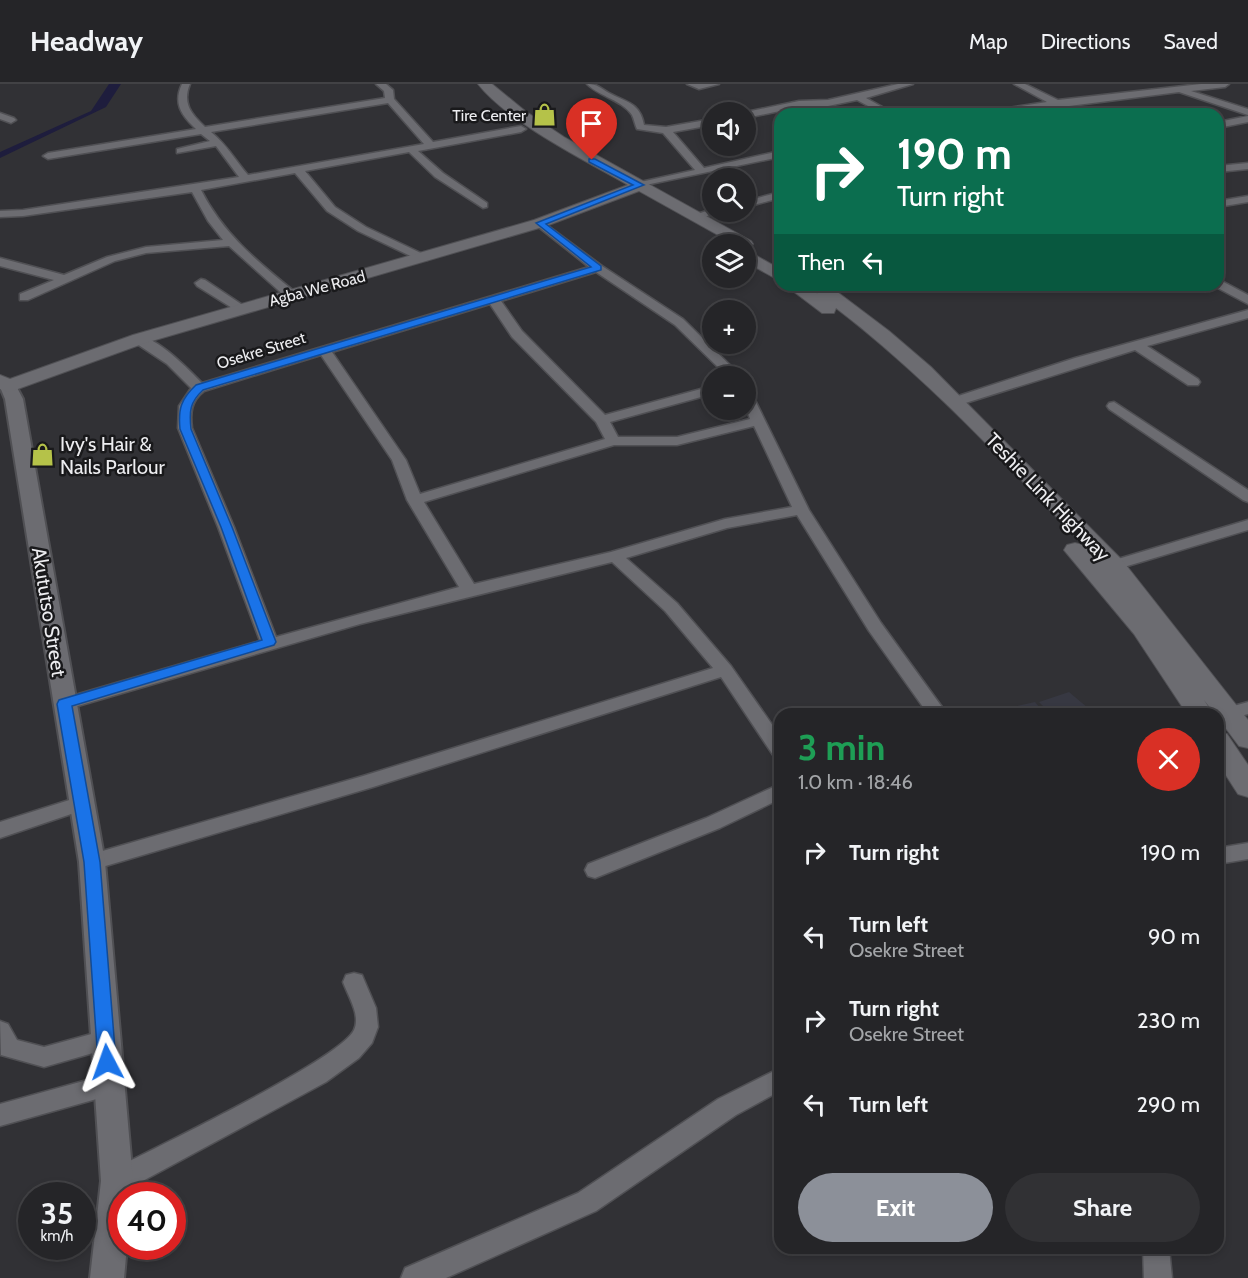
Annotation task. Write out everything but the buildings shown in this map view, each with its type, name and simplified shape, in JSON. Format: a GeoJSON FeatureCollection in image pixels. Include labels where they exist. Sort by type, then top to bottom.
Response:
{"type":"FeatureCollection","features":[{"type":"Feature","properties":{"kind":"main road"},"geometry":{"type":"LineString","coordinates":[[477,85],[521,129],[575,166],[633,189],[725,234]]}},
{"type":"Feature","properties":{"kind":"main road"},"geometry":{"type":"LineString","coordinates":[[477,85],[633,189],[709,234]]}},
{"type":"Feature","properties":{"kind":"main road","name":"Agba We Road"},"geometry":{"type":"LineString","coordinates":[[2,383],[139,339],[540,223],[633,189]]}},
{"type":"Feature","properties":{"kind":"main road"},"geometry":{"type":"LineString","coordinates":[[756,251],[774,260]]}},
{"type":"Feature","properties":{"kind":"main road"},"geometry":{"type":"LineString","coordinates":[[756,261],[774,272]]}},
{"type":"Feature","properties":{"kind":"main road","name":"Teshie Link Highway"},"geometry":{"type":"LineString","coordinates":[[802,291],[875,344],[1030,501],[1095,571],[1143,628],[1196,708]]}},
{"type":"Feature","properties":{"kind":"main road","name":"Teshie Link Highway"},"geometry":{"type":"LineString","coordinates":[[825,291],[884,335],[1037,484],[1114,565],[1239,711],[1248,738]]}},
{"type":"Feature","properties":{"kind":"main road"},"geometry":{"type":"LineString","coordinates":[[1224,750],[1248,787]]}},
{"type":"Feature","properties":{"kind":"street"},"geometry":{"type":"LineString","coordinates":[[186,84],[183,88],[183,103],[187,117],[227,151],[231,161],[246,179]]}},
{"type":"Feature","properties":{"kind":"street"},"geometry":{"type":"LineString","coordinates":[[380,84],[388,90],[390,100],[431,146]]}},
{"type":"Feature","properties":{"kind":"street"},"geometry":{"type":"LineString","coordinates":[[591,84],[607,96],[620,100],[631,108],[638,117],[640,127],[666,130],[702,124]]}},
{"type":"Feature","properties":{"kind":"street"},"geometry":{"type":"LineString","coordinates":[[692,84],[699,86],[715,84]]}},
{"type":"Feature","properties":{"kind":"street"},"geometry":{"type":"LineString","coordinates":[[780,108],[799,104],[828,103],[909,84]]}},
{"type":"Feature","properties":{"kind":"street"},"geometry":{"type":"LineString","coordinates":[[1018,84],[1057,103]]}},
{"type":"Feature","properties":{"kind":"street"},"geometry":{"type":"LineString","coordinates":[[1162,84],[1248,112]]}},
{"type":"Feature","properties":{"kind":"street"},"geometry":{"type":"LineString","coordinates":[[1026,108],[1225,84]]}},
{"type":"Feature","properties":{"kind":"street"},"geometry":{"type":"LineString","coordinates":[[858,97],[879,108]]}},
{"type":"Feature","properties":{"kind":"street"},"geometry":{"type":"LineString","coordinates":[[48,156],[390,100]]}},
{"type":"Feature","properties":{"kind":"street"},"geometry":{"type":"LineString","coordinates":[[756,113],[774,109]]}},
{"type":"Feature","properties":{"kind":"street"},"geometry":{"type":"LineString","coordinates":[[0,116],[11,120]]}},
{"type":"Feature","properties":{"kind":"street"},"geometry":{"type":"LineString","coordinates":[[1224,124],[1248,118]]}},
{"type":"Feature","properties":{"kind":"street"},"geometry":{"type":"LineString","coordinates":[[0,214],[23,213],[195,188],[521,129]]}},
{"type":"Feature","properties":{"kind":"street"},"geometry":{"type":"LineString","coordinates":[[666,130],[700,171]]}},
{"type":"Feature","properties":{"kind":"street"},"geometry":{"type":"LineString","coordinates":[[181,150],[218,142]]}},
{"type":"Feature","properties":{"kind":"street"},"geometry":{"type":"LineString","coordinates":[[411,149],[438,175],[483,205]]}},
{"type":"Feature","properties":{"kind":"street"},"geometry":{"type":"LineString","coordinates":[[633,189],[700,171],[774,155]]}},
{"type":"Feature","properties":{"kind":"street"},"geometry":{"type":"LineString","coordinates":[[1224,168],[1248,166]]}},
{"type":"Feature","properties":{"kind":"street"},"geometry":{"type":"LineString","coordinates":[[298,170],[331,209],[363,229],[423,258]]}},
{"type":"Feature","properties":{"kind":"street"},"geometry":{"type":"LineString","coordinates":[[195,188],[205,210],[230,243],[291,295]]}},
{"type":"Feature","properties":{"kind":"street"},"geometry":{"type":"LineString","coordinates":[[756,201],[774,197]]}},
{"type":"Feature","properties":{"kind":"street"},"geometry":{"type":"LineString","coordinates":[[1224,203],[1248,199]]}},
{"type":"Feature","properties":{"kind":"street"},"geometry":{"type":"LineString","coordinates":[[694,217],[702,215]]}},
{"type":"Feature","properties":{"kind":"street"},"geometry":{"type":"LineString","coordinates":[[540,223],[598,268],[679,322],[724,366]]}},
{"type":"Feature","properties":{"kind":"street"},"geometry":{"type":"LineString","coordinates":[[24,297],[111,259],[146,250],[230,243]]}},
{"type":"Feature","properties":{"kind":"street"},"geometry":{"type":"LineString","coordinates":[[0,262],[65,279]]}},
{"type":"Feature","properties":{"kind":"street","name":"Osekre Street"},"geometry":{"type":"LineString","coordinates":[[269,642],[226,527],[185,429],[183,411],[193,392],[199,388],[598,268]]}},
{"type":"Feature","properties":{"kind":"street"},"geometry":{"type":"LineString","coordinates":[[201,283],[241,309]]}},
{"type":"Feature","properties":{"kind":"street"},"geometry":{"type":"LineString","coordinates":[[1224,286],[1248,300]]}},
{"type":"Feature","properties":{"kind":"street"},"geometry":{"type":"LineString","coordinates":[[493,299],[517,334],[602,420],[613,441]]}},
{"type":"Feature","properties":{"kind":"street"},"geometry":{"type":"LineString","coordinates":[[954,402],[1136,345],[1248,314]]}},
{"type":"Feature","properties":{"kind":"street"},"geometry":{"type":"LineString","coordinates":[[139,339],[172,361],[199,388]]}},
{"type":"Feature","properties":{"kind":"street"},"geometry":{"type":"LineString","coordinates":[[1136,345],[1193,382]]}},
{"type":"Feature","properties":{"kind":"street"},"geometry":{"type":"LineString","coordinates":[[324,350],[399,460],[415,500],[469,590]]}},
{"type":"Feature","properties":{"kind":"street","name":"Akututso Street"},"geometry":{"type":"LineString","coordinates":[[2,383],[14,399],[92,862],[117,1181],[106,1278]]}},
{"type":"Feature","properties":{"kind":"street"},"geometry":{"type":"LineString","coordinates":[[602,420],[702,393]]}},
{"type":"Feature","properties":{"kind":"street"},"geometry":{"type":"LineString","coordinates":[[1114,406],[1248,497]]}},
{"type":"Feature","properties":{"kind":"street"},"geometry":{"type":"LineString","coordinates":[[756,418],[801,510],[875,627],[934,708]]}},
{"type":"Feature","properties":{"kind":"street"},"geometry":{"type":"LineString","coordinates":[[415,500],[613,441],[676,441],[758,422]]}},
{"type":"Feature","properties":{"kind":"street"},"geometry":{"type":"LineString","coordinates":[[64,704],[269,642],[469,590],[615,556],[725,525],[801,510]]}},
{"type":"Feature","properties":{"kind":"street"},"geometry":{"type":"LineString","coordinates":[[1114,565],[1248,525]]}},
{"type":"Feature","properties":{"kind":"street"},"geometry":{"type":"LineString","coordinates":[[615,556],[671,607],[724,670],[774,741]]}},
{"type":"Feature","properties":{"kind":"street"},"geometry":{"type":"LineString","coordinates":[[92,862],[366,782],[724,670]]}},
{"type":"Feature","properties":{"kind":"street"},"geometry":{"type":"LineString","coordinates":[[595,870],[713,823],[774,794]]}},
{"type":"Feature","properties":{"kind":"street"},"geometry":{"type":"LineString","coordinates":[[0,830],[82,803]]}},
{"type":"Feature","properties":{"kind":"street"},"geometry":{"type":"LineString","coordinates":[[1224,855],[1248,851]]}},
{"type":"Feature","properties":{"kind":"street"},"geometry":{"type":"LineString","coordinates":[[117,1181],[318,1074],[347,1054],[364,1036],[367,1018],[354,982]]}},
{"type":"Feature","properties":{"kind":"street"},"geometry":{"type":"LineString","coordinates":[[0,1031],[9,1048],[44,1057],[106,1040]]}},
{"type":"Feature","properties":{"kind":"street"},"geometry":{"type":"LineString","coordinates":[[415,1278],[587,1202],[727,1107],[774,1082]]}},
{"type":"Feature","properties":{"kind":"street"},"geometry":{"type":"LineString","coordinates":[[0,1115],[109,1085]]}},
{"type":"Feature","properties":{"kind":"street"},"geometry":{"type":"LineString","coordinates":[[1156,1254],[1158,1278]]}},
{"type":"Feature","properties":{"kind":"shaded area"},"geometry":{"type":"Polygon","coordinates":[[[109,84],[121,84],[106,107],[0,158],[0,152],[91,111],[109,84]]]}},
{"type":"Feature","properties":{"kind":"shaded area"},"geometry":{"type":"Polygon","coordinates":[[[1069,692],[1088,708],[1045,708],[1039,702],[1069,692]]]}},
{"type":"Feature","properties":{"kind":"shaded area"},"geometry":{"type":"Polygon","coordinates":[[[1035,702],[1040,708],[1008,708],[1035,702]]]}},
{"type":"Feature","properties":{"kind":"place","name":"Tire Center"},"geometry":{"type":"Point","coordinates":[544,115]}},
{"type":"Feature","properties":{"kind":"place","name":"Ivy's Hair & Nails Parlour"},"geometry":{"type":"Point","coordinates":[42,455]}},
{"type":"Feature","properties":{"kind":"route"},"geometry":{"type":"LineString","coordinates":[[107,1062],[101,957],[92,862],[64,704],[269,642],[226,527],[185,429],[183,411],[188,398],[199,388],[598,268],[540,223],[627,192],[640,185],[592,160]]}}]}
